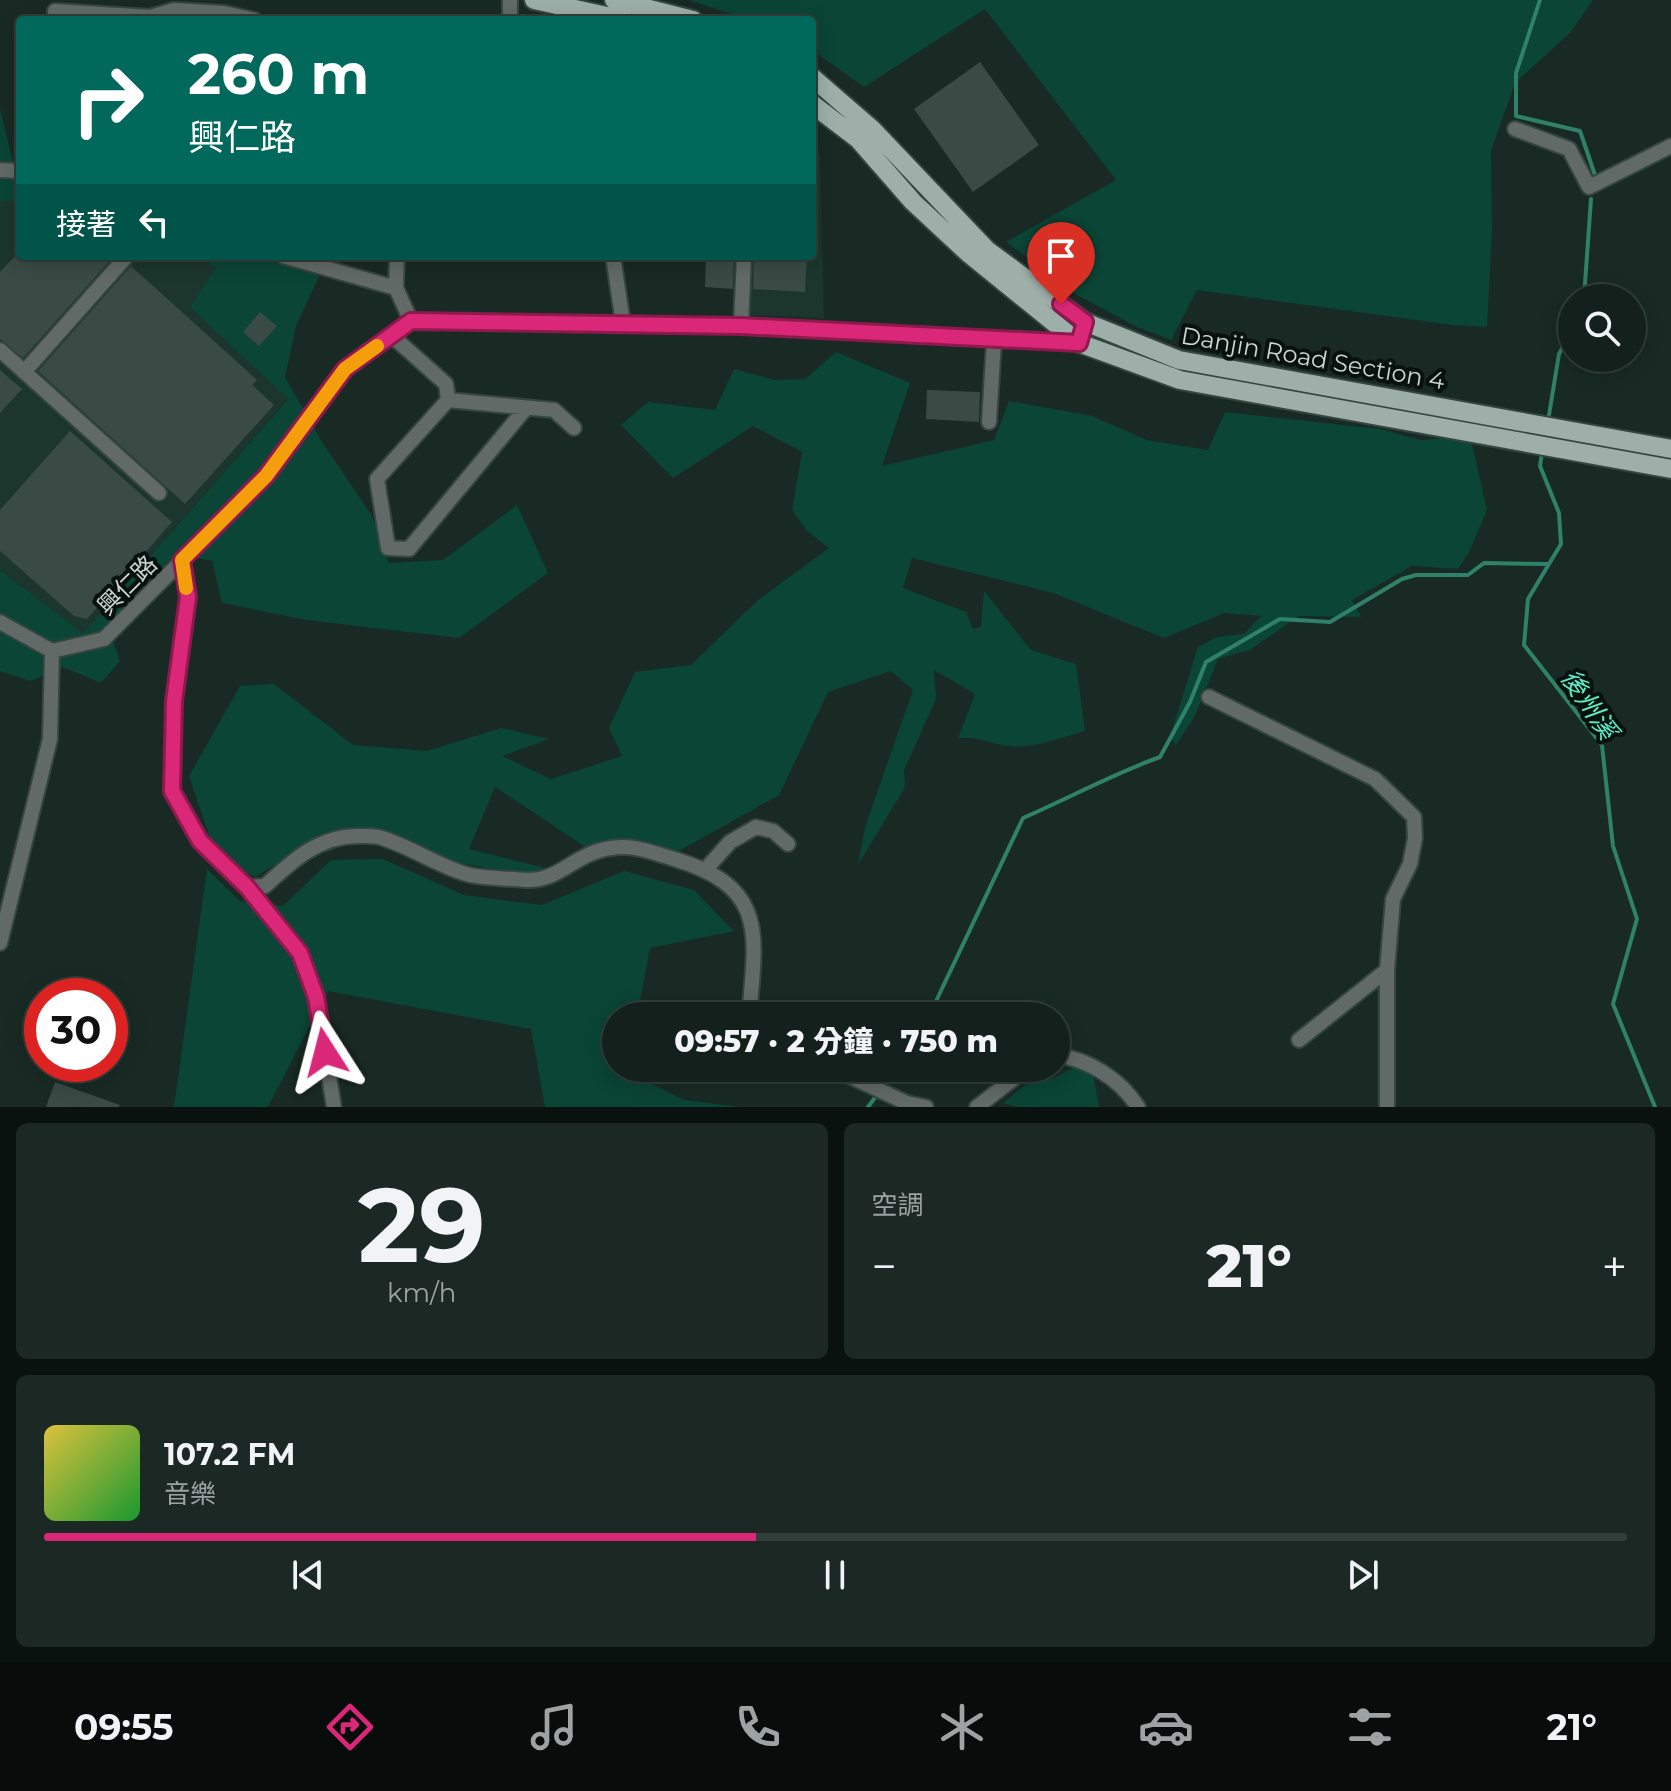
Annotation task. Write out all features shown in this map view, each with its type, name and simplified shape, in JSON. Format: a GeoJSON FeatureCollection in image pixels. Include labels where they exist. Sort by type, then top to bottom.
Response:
{"type":"FeatureCollection","features":[{"type":"Feature","properties":{"kind":"main road"},"geometry":{"type":"LineString","coordinates":[[534,0],[607,16]]}},
{"type":"Feature","properties":{"kind":"main road"},"geometry":{"type":"LineString","coordinates":[[614,0],[677,16]]}},
{"type":"Feature","properties":{"kind":"main road","name":"Danjin Road Section 4"},"geometry":{"type":"LineString","coordinates":[[816,80],[872,129],[987,250],[1085,322],[1179,360],[1671,449]]}},
{"type":"Feature","properties":{"kind":"main road","name":"Danjin Road Section 4"},"geometry":{"type":"LineString","coordinates":[[816,107],[858,139],[913,202],[968,253],[1079,343],[1180,380],[1671,469]]}},
{"type":"Feature","properties":{"kind":"street"},"geometry":{"type":"LineString","coordinates":[[153,16],[174,10],[237,16]]}},
{"type":"Feature","properties":{"kind":"street"},"geometry":{"type":"LineString","coordinates":[[55,16],[55,11],[134,16]]}},
{"type":"Feature","properties":{"kind":"street"},"geometry":{"type":"LineString","coordinates":[[1515,129],[1569,149],[1589,187],[1671,146]]}},
{"type":"Feature","properties":{"kind":"street"},"geometry":{"type":"LineString","coordinates":[[24,372],[123,260]]}},
{"type":"Feature","properties":{"kind":"street"},"geometry":{"type":"LineString","coordinates":[[297,260],[396,288]]}},
{"type":"Feature","properties":{"kind":"street"},"geometry":{"type":"LineString","coordinates":[[397,260],[396,288],[411,321],[741,326],[1079,343],[1085,322]]}},
{"type":"Feature","properties":{"kind":"street"},"geometry":{"type":"LineString","coordinates":[[614,260],[623,323]]}},
{"type":"Feature","properties":{"kind":"street"},"geometry":{"type":"LineString","coordinates":[[741,326],[744,260]]}},
{"type":"Feature","properties":{"kind":"street","name":"興仁路"},"geometry":{"type":"LineString","coordinates":[[52,651],[104,639],[266,476],[345,369],[411,321]]}},
{"type":"Feature","properties":{"kind":"street"},"geometry":{"type":"LineString","coordinates":[[391,335],[446,384],[448,400],[377,479],[388,548],[409,549],[526,408]]}},
{"type":"Feature","properties":{"kind":"street"},"geometry":{"type":"LineString","coordinates":[[989,422],[994,341]]}},
{"type":"Feature","properties":{"kind":"street"},"geometry":{"type":"LineString","coordinates":[[0,350],[159,493]]}},
{"type":"Feature","properties":{"kind":"street"},"geometry":{"type":"LineString","coordinates":[[448,400],[554,410],[574,428]]}},
{"type":"Feature","properties":{"kind":"street"},"geometry":{"type":"LineString","coordinates":[[182,560],[188,597],[174,701],[172,791],[200,841],[247,887],[300,953],[316,997],[334,1107]]}},
{"type":"Feature","properties":{"kind":"street"},"geometry":{"type":"LineString","coordinates":[[0,622],[52,651],[50,739],[0,943]]}},
{"type":"Feature","properties":{"kind":"street"},"geometry":{"type":"LineString","coordinates":[[1209,697],[1375,779],[1414,817],[1415,838],[1410,864],[1393,899],[1387,970],[1387,1107]]}},
{"type":"Feature","properties":{"kind":"street"},"geometry":{"type":"LineString","coordinates":[[706,869],[730,842],[756,827],[773,831],[788,844]]}},
{"type":"Feature","properties":{"kind":"street"},"geometry":{"type":"LineString","coordinates":[[247,887],[265,886],[299,854],[339,836],[380,837],[468,875],[534,881],[568,869],[594,851],[626,845],[706,869],[734,888],[749,914],[755,936],[750,1002]]}},
{"type":"Feature","properties":{"kind":"street"},"geometry":{"type":"LineString","coordinates":[[1299,1040],[1387,970]]}},
{"type":"Feature","properties":{"kind":"street"},"geometry":{"type":"LineString","coordinates":[[1070,1058],[1099,1070],[1130,1095],[1138,1107]]}},
{"type":"Feature","properties":{"kind":"street"},"geometry":{"type":"LineString","coordinates":[[862,1082],[907,1103],[926,1107]]}},
{"type":"Feature","properties":{"kind":"street"},"geometry":{"type":"LineString","coordinates":[[977,1107],[1009,1082]]}},
{"type":"Feature","properties":{"kind":"shaded area"},"geometry":{"type":"Polygon","coordinates":[[[816,140],[820,157],[824,318],[741,315],[742,260],[816,260],[816,140]]]}},
{"type":"Feature","properties":{"kind":"shaded area"},"geometry":{"type":"Polygon","coordinates":[[[0,201],[16,201],[16,260],[205,260],[216,268],[190,307],[288,398],[83,633],[0,570],[0,201]]]}},
{"type":"Feature","properties":{"kind":"green space"},"geometry":{"type":"Polygon","coordinates":[[[689,0],[1593,0],[1570,33],[1515,83],[1491,151],[1492,231],[1487,327],[1197,290],[1171,340],[1137,327],[1077,295],[1006,242],[1116,180],[985,9],[864,87],[816,53],[816,16],[737,16],[689,0]]]}},
{"type":"Feature","properties":{"kind":"green space"},"geometry":{"type":"Polygon","coordinates":[[[0,109],[16,174],[16,201],[0,201],[0,109]]]}},
{"type":"Feature","properties":{"kind":"green space"},"geometry":{"type":"Polygon","coordinates":[[[205,260],[269,260],[319,276],[296,326],[285,377],[322,442],[372,516],[389,563],[443,560],[517,505],[548,573],[459,638],[307,620],[222,603],[212,561],[176,553],[108,627],[120,661],[101,683],[63,667],[31,681],[0,671],[0,570],[83,633],[288,399],[190,307],[216,268],[205,260]]]}},
{"type":"Feature","properties":{"kind":"green space"},"geometry":{"type":"Polygon","coordinates":[[[836,352],[910,383],[882,466],[994,440],[1009,401],[1092,416],[1147,440],[1208,450],[1225,412],[1380,429],[1421,440],[1457,437],[1472,444],[1487,510],[1458,569],[1412,566],[1352,600],[1361,617],[1299,616],[1250,650],[1218,659],[1195,716],[1176,745],[1170,736],[1198,647],[1217,637],[1244,634],[1261,616],[1224,613],[1164,638],[1053,593],[912,558],[903,588],[966,612],[973,629],[981,627],[984,591],[1031,650],[1076,664],[1085,731],[1019,747],[958,738],[975,694],[934,670],[936,699],[904,770],[905,787],[858,865],[865,827],[913,690],[891,671],[828,692],[779,795],[677,852],[584,846],[495,787],[469,849],[549,869],[533,877],[435,858],[383,829],[324,835],[255,877],[216,856],[189,776],[240,686],[274,684],[353,745],[427,751],[501,728],[549,739],[502,756],[551,779],[622,756],[609,728],[635,672],[691,665],[757,601],[829,548],[807,531],[792,510],[802,452],[753,426],[673,478],[621,425],[648,402],[715,410],[734,369],[775,380],[805,379],[836,352]]]}},
{"type":"Feature","properties":{"kind":"green space"},"geometry":{"type":"Polygon","coordinates":[[[383,859],[464,895],[542,905],[624,871],[694,890],[734,931],[650,948],[640,1002],[602,1002],[602,1082],[651,1082],[684,1100],[740,1107],[545,1107],[531,1029],[328,991],[268,1107],[174,1107],[207,869],[240,901],[283,906],[331,860],[383,859]]]}},
{"type":"Feature","properties":{"kind":"green space"},"geometry":{"type":"Polygon","coordinates":[[[1077,1066],[1093,1074],[1099,1107],[1017,1107],[1003,1103],[1029,1082],[1070,1082],[1070,1070],[1077,1066]]]}},
{"type":"Feature","properties":{"kind":"building"},"geometry":{"type":"Polygon","coordinates":[[[980,62],[1039,145],[973,192],[914,109],[980,62]]]}},
{"type":"Feature","properties":{"kind":"building"},"geometry":{"type":"Polygon","coordinates":[[[15,256],[16,260],[110,260],[23,358],[0,339],[0,272],[15,256]]]}},
{"type":"Feature","properties":{"kind":"building"},"geometry":{"type":"Polygon","coordinates":[[[706,260],[734,260],[733,289],[705,287],[706,260]]]}},
{"type":"Feature","properties":{"kind":"building"},"geometry":{"type":"Polygon","coordinates":[[[754,260],[807,260],[805,292],[753,289],[754,260]]]}},
{"type":"Feature","properties":{"kind":"building"},"geometry":{"type":"Polygon","coordinates":[[[131,266],[257,380],[252,385],[274,405],[185,504],[38,371],[131,266]]]}},
{"type":"Feature","properties":{"kind":"building"},"geometry":{"type":"Polygon","coordinates":[[[260,312],[277,326],[259,346],[243,332],[260,312]]]}},
{"type":"Feature","properties":{"kind":"building"},"geometry":{"type":"Polygon","coordinates":[[[0,370],[22,389],[0,413],[0,370]]]}},
{"type":"Feature","properties":{"kind":"building"},"geometry":{"type":"Polygon","coordinates":[[[927,390],[980,392],[979,422],[926,419],[927,390]]]}},
{"type":"Feature","properties":{"kind":"building"},"geometry":{"type":"Polygon","coordinates":[[[70,431],[172,522],[87,619],[74,616],[0,551],[0,510],[70,431]]]}},
{"type":"Feature","properties":{"kind":"building"},"geometry":{"type":"Polygon","coordinates":[[[55,1082],[120,1105],[119,1107],[46,1107],[55,1082]]]}},
{"type":"Feature","properties":{"kind":"waterway","name":"後州溪"},"geometry":{"type":"LineString","coordinates":[[1540,0],[1516,73],[1516,116],[1580,131],[1595,175]]}},
{"type":"Feature","properties":{"kind":"waterway","name":"後州溪"},"geometry":{"type":"LineString","coordinates":[[1585,284],[1591,199]]}},
{"type":"Feature","properties":{"kind":"waterway","name":"後州溪"},"geometry":{"type":"LineString","coordinates":[[1548,421],[1558,360]]}},
{"type":"Feature","properties":{"kind":"waterway","name":"後州溪"},"geometry":{"type":"LineString","coordinates":[[1542,453],[1540,466],[1559,513],[1561,544],[1528,599],[1524,645],[1602,745],[1613,846],[1637,919],[1613,1004],[1655,1107]]}},
{"type":"Feature","properties":{"kind":"waterway"},"geometry":{"type":"LineString","coordinates":[[936,1002],[1023,818],[1160,757],[1190,702],[1206,662],[1280,619],[1330,622],[1402,579],[1416,575],[1468,575],[1484,563],[1547,564]]}},
{"type":"Feature","properties":{"kind":"waterway"},"geometry":{"type":"LineString","coordinates":[[868,1107],[887,1082]]}},
{"type":"Feature","properties":{"kind":"slow traffic"},"geometry":{"type":"LineString","coordinates":[[186,588],[182,560],[266,476],[345,369],[377,346]]}},
{"type":"Feature","properties":{"kind":"route"},"geometry":{"type":"LineString","coordinates":[[325,1052],[316,997],[300,953],[247,887],[200,841],[172,791],[174,701],[188,597],[182,560],[266,476],[345,369],[411,321],[741,326],[1079,343],[1085,322],[1061,304]]}}]}
